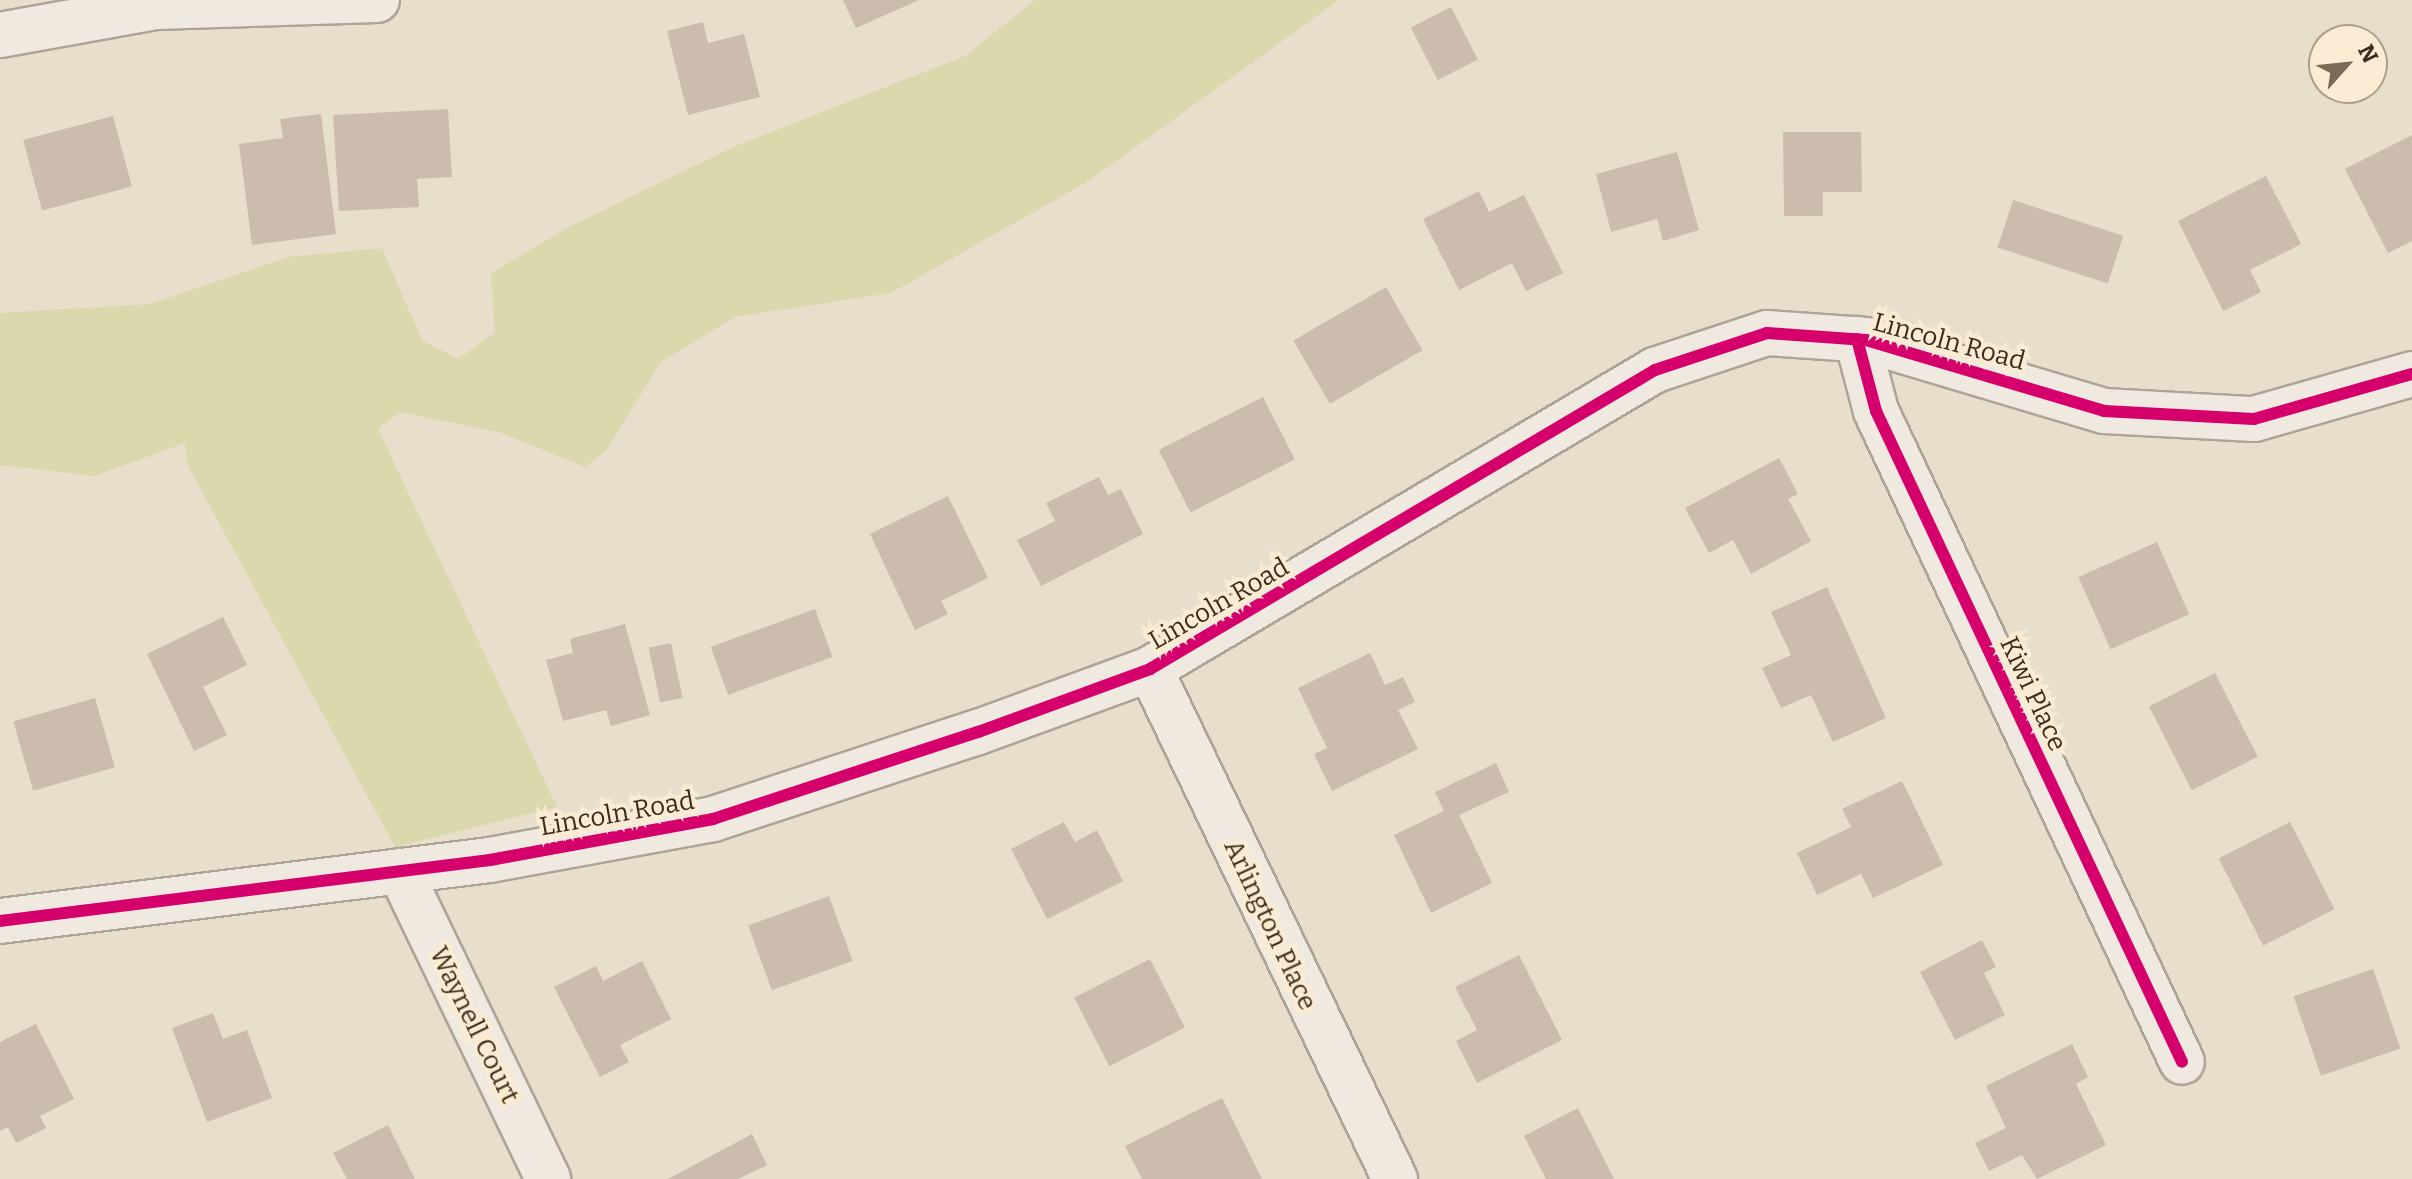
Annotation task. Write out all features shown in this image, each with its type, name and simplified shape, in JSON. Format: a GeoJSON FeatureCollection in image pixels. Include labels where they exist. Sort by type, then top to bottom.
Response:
{"type":"FeatureCollection","features":[{"type":"Feature","properties":{"kind":"street"},"geometry":{"type":"LineString","coordinates":[[0,35],[156,7],[377,0]]}},
{"type":"Feature","properties":{"kind":"street","name":"Lincoln Road"},"geometry":{"type":"LineString","coordinates":[[0,921],[400,871],[713,819],[1150,669],[1655,370],[1767,333],[1857,339],[2119,412],[2254,419],[2412,374]]}},
{"type":"Feature","properties":{"kind":"street","name":"Kiwi Place"},"geometry":{"type":"LineString","coordinates":[[1857,339],[1876,411],[2182,1062]]}},
{"type":"Feature","properties":{"kind":"street","name":"Arlington Place"},"geometry":{"type":"LineString","coordinates":[[1150,669],[1395,1179]]}},
{"type":"Feature","properties":{"kind":"street","name":"Waynell Court"},"geometry":{"type":"LineString","coordinates":[[400,871],[548,1179]]}},
{"type":"Feature","properties":{"kind":"shaded area"},"geometry":{"type":"Polygon","coordinates":[[[1035,0],[1339,0],[1087,182],[891,293],[735,317],[661,362],[605,452],[585,467],[499,432],[400,412],[378,429],[557,807],[395,847],[187,464],[185,443],[94,476],[0,465],[0,313],[150,304],[288,257],[382,248],[422,340],[458,359],[495,333],[491,273],[569,227],[735,146],[965,56],[1035,0]]]}},
{"type":"Feature","properties":{"kind":"building"},"geometry":{"type":"Polygon","coordinates":[[[843,0],[919,0],[856,28],[843,0]]]}},
{"type":"Feature","properties":{"kind":"building"},"geometry":{"type":"Polygon","coordinates":[[[1451,7],[1478,60],[1438,80],[1411,27],[1451,7]]]}},
{"type":"Feature","properties":{"kind":"building"},"geometry":{"type":"Polygon","coordinates":[[[703,22],[708,43],[744,34],[760,97],[688,115],[667,31],[703,22]]]}},
{"type":"Feature","properties":{"kind":"building"},"geometry":{"type":"Polygon","coordinates":[[[448,109],[452,177],[417,179],[419,207],[339,211],[333,115],[448,109]]]}},
{"type":"Feature","properties":{"kind":"building"},"geometry":{"type":"Polygon","coordinates":[[[321,114],[336,234],[252,245],[239,144],[283,138],[280,119],[321,114]]]}},
{"type":"Feature","properties":{"kind":"building"},"geometry":{"type":"Polygon","coordinates":[[[113,116],[132,187],[42,211],[23,140],[113,116]]]}},
{"type":"Feature","properties":{"kind":"building"},"geometry":{"type":"Polygon","coordinates":[[[1783,132],[1861,132],[1862,192],[1823,192],[1823,216],[1784,216],[1783,132]]]}},
{"type":"Feature","properties":{"kind":"building"},"geometry":{"type":"Polygon","coordinates":[[[2412,135],[2412,241],[2388,253],[2345,169],[2412,135]]]}},
{"type":"Feature","properties":{"kind":"building"},"geometry":{"type":"Polygon","coordinates":[[[1677,152],[1699,230],[1663,241],[1657,219],[1611,232],[1596,174],[1677,152]]]}},
{"type":"Feature","properties":{"kind":"building"},"geometry":{"type":"Polygon","coordinates":[[[2266,176],[2301,244],[2250,270],[2261,292],[2223,311],[2178,221],[2266,176]]]}},
{"type":"Feature","properties":{"kind":"building"},"geometry":{"type":"Polygon","coordinates":[[[1479,191],[1489,212],[1524,195],[1563,273],[1526,291],[1512,263],[1459,290],[1423,219],[1479,191]]]}},
{"type":"Feature","properties":{"kind":"building"},"geometry":{"type":"Polygon","coordinates":[[[2013,200],[2123,236],[2108,283],[1998,248],[2013,200]]]}},
{"type":"Feature","properties":{"kind":"building"},"geometry":{"type":"Polygon","coordinates":[[[1386,287],[1422,350],[1330,404],[1293,340],[1386,287]]]}},
{"type":"Feature","properties":{"kind":"building"},"geometry":{"type":"Polygon","coordinates":[[[1263,397],[1295,459],[1191,512],[1159,450],[1263,397]]]}},
{"type":"Feature","properties":{"kind":"building"},"geometry":{"type":"Polygon","coordinates":[[[1779,458],[1798,494],[1788,499],[1811,541],[1751,574],[1733,540],[1709,553],[1685,508],[1779,458]]]}},
{"type":"Feature","properties":{"kind":"building"},"geometry":{"type":"Polygon","coordinates":[[[1099,477],[1108,495],[1121,489],[1143,534],[1041,586],[1017,540],[1055,521],[1046,503],[1099,477]]]}},
{"type":"Feature","properties":{"kind":"building"},"geometry":{"type":"Polygon","coordinates":[[[948,496],[988,578],[941,601],[948,614],[915,630],[870,534],[948,496]]]}},
{"type":"Feature","properties":{"kind":"building"},"geometry":{"type":"Polygon","coordinates":[[[2157,542],[2189,614],[2111,649],[2078,577],[2157,542]]]}},
{"type":"Feature","properties":{"kind":"building"},"geometry":{"type":"Polygon","coordinates":[[[1827,587],[1886,718],[1833,742],[1811,695],[1781,708],[1762,668],[1791,655],[1771,612],[1827,587]]]}},
{"type":"Feature","properties":{"kind":"building"},"geometry":{"type":"Polygon","coordinates":[[[815,609],[832,657],[728,695],[711,647],[815,609]]]}},
{"type":"Feature","properties":{"kind":"building"},"geometry":{"type":"Polygon","coordinates":[[[223,617],[247,665],[203,687],[227,735],[194,751],[147,654],[223,617]]]}},
{"type":"Feature","properties":{"kind":"building"},"geometry":{"type":"Polygon","coordinates":[[[625,624],[650,715],[611,726],[606,710],[563,721],[546,660],[573,653],[570,639],[625,624]]]}},
{"type":"Feature","properties":{"kind":"building"},"geometry":{"type":"Polygon","coordinates":[[[671,643],[683,698],[660,703],[649,648],[671,643]]]}},
{"type":"Feature","properties":{"kind":"building"},"geometry":{"type":"Polygon","coordinates":[[[1370,653],[1385,685],[1403,677],[1415,702],[1398,710],[1418,749],[1332,791],[1314,754],[1327,748],[1298,688],[1370,653]]]}},
{"type":"Feature","properties":{"kind":"building"},"geometry":{"type":"Polygon","coordinates":[[[2215,673],[2258,757],[2192,790],[2149,707],[2215,673]]]}},
{"type":"Feature","properties":{"kind":"building"},"geometry":{"type":"Polygon","coordinates":[[[95,698],[115,767],[33,791],[13,721],[95,698]]]}},
{"type":"Feature","properties":{"kind":"building"},"geometry":{"type":"Polygon","coordinates":[[[1496,763],[1509,792],[1459,815],[1492,883],[1431,913],[1394,835],[1444,811],[1435,792],[1496,763]]]}},
{"type":"Feature","properties":{"kind":"building"},"geometry":{"type":"Polygon","coordinates":[[[1902,781],[1943,865],[1873,898],[1861,874],[1817,895],[1797,853],[1851,827],[1842,809],[1902,781]]]}},
{"type":"Feature","properties":{"kind":"building"},"geometry":{"type":"Polygon","coordinates":[[[1064,822],[1075,842],[1097,830],[1123,881],[1047,919],[1011,849],[1064,822]]]}},
{"type":"Feature","properties":{"kind":"building"},"geometry":{"type":"Polygon","coordinates":[[[2290,822],[2334,909],[2263,946],[2219,858],[2290,822]]]}},
{"type":"Feature","properties":{"kind":"building"},"geometry":{"type":"Polygon","coordinates":[[[829,896],[853,961],[772,990],[748,925],[829,896]]]}},
{"type":"Feature","properties":{"kind":"building"},"geometry":{"type":"Polygon","coordinates":[[[1982,940],[1996,967],[1984,973],[2005,1015],[1955,1040],[1920,972],[1982,940]]]}},
{"type":"Feature","properties":{"kind":"building"},"geometry":{"type":"Polygon","coordinates":[[[1519,955],[1562,1040],[1477,1083],[1456,1041],[1477,1030],[1455,987],[1519,955]]]}},
{"type":"Feature","properties":{"kind":"building"},"geometry":{"type":"Polygon","coordinates":[[[1150,959],[1185,1028],[1109,1066],[1074,998],[1150,959]]]}},
{"type":"Feature","properties":{"kind":"building"},"geometry":{"type":"Polygon","coordinates":[[[642,961],[671,1019],[620,1045],[629,1062],[600,1077],[554,987],[596,966],[603,981],[642,961]]]}},
{"type":"Feature","properties":{"kind":"building"},"geometry":{"type":"Polygon","coordinates":[[[2373,969],[2400,1048],[2321,1076],[2294,996],[2373,969]]]}},
{"type":"Feature","properties":{"kind":"building"},"geometry":{"type":"Polygon","coordinates":[[[213,1013],[223,1039],[247,1030],[272,1098],[207,1122],[172,1028],[213,1013]]]}},
{"type":"Feature","properties":{"kind":"building"},"geometry":{"type":"Polygon","coordinates":[[[36,1024],[74,1099],[40,1116],[46,1128],[16,1143],[8,1127],[0,1131],[0,1042],[36,1024]]]}},
{"type":"Feature","properties":{"kind":"building"},"geometry":{"type":"Polygon","coordinates":[[[2072,1044],[2088,1077],[2076,1084],[2106,1145],[2037,1179],[2022,1155],[1989,1171],[1975,1143],[2006,1128],[1986,1086],[2072,1044]]]}},
{"type":"Feature","properties":{"kind":"building"},"geometry":{"type":"Polygon","coordinates":[[[1222,1098],[1262,1179],[1142,1179],[1125,1146],[1222,1098]]]}},
{"type":"Feature","properties":{"kind":"building"},"geometry":{"type":"Polygon","coordinates":[[[1578,1108],[1614,1179],[1546,1179],[1524,1136],[1578,1108]]]}},
{"type":"Feature","properties":{"kind":"building"},"geometry":{"type":"Polygon","coordinates":[[[388,1125],[415,1179],[347,1179],[333,1153],[388,1125]]]}},
{"type":"Feature","properties":{"kind":"building"},"geometry":{"type":"Polygon","coordinates":[[[752,1134],[767,1165],[738,1179],[668,1179],[752,1134]]]}},
{"type":"Feature","properties":{"kind":"cycle path"},"geometry":{"type":"LineString","coordinates":[[0,921],[490,860],[713,819],[978,732],[1150,669],[1655,370],[1767,333],[1866,340],[2104,411],[2254,419],[2412,374]]}},
{"type":"Feature","properties":{"kind":"cycle path"},"geometry":{"type":"LineString","coordinates":[[1857,339],[1876,411],[2182,1062]]}}]}
